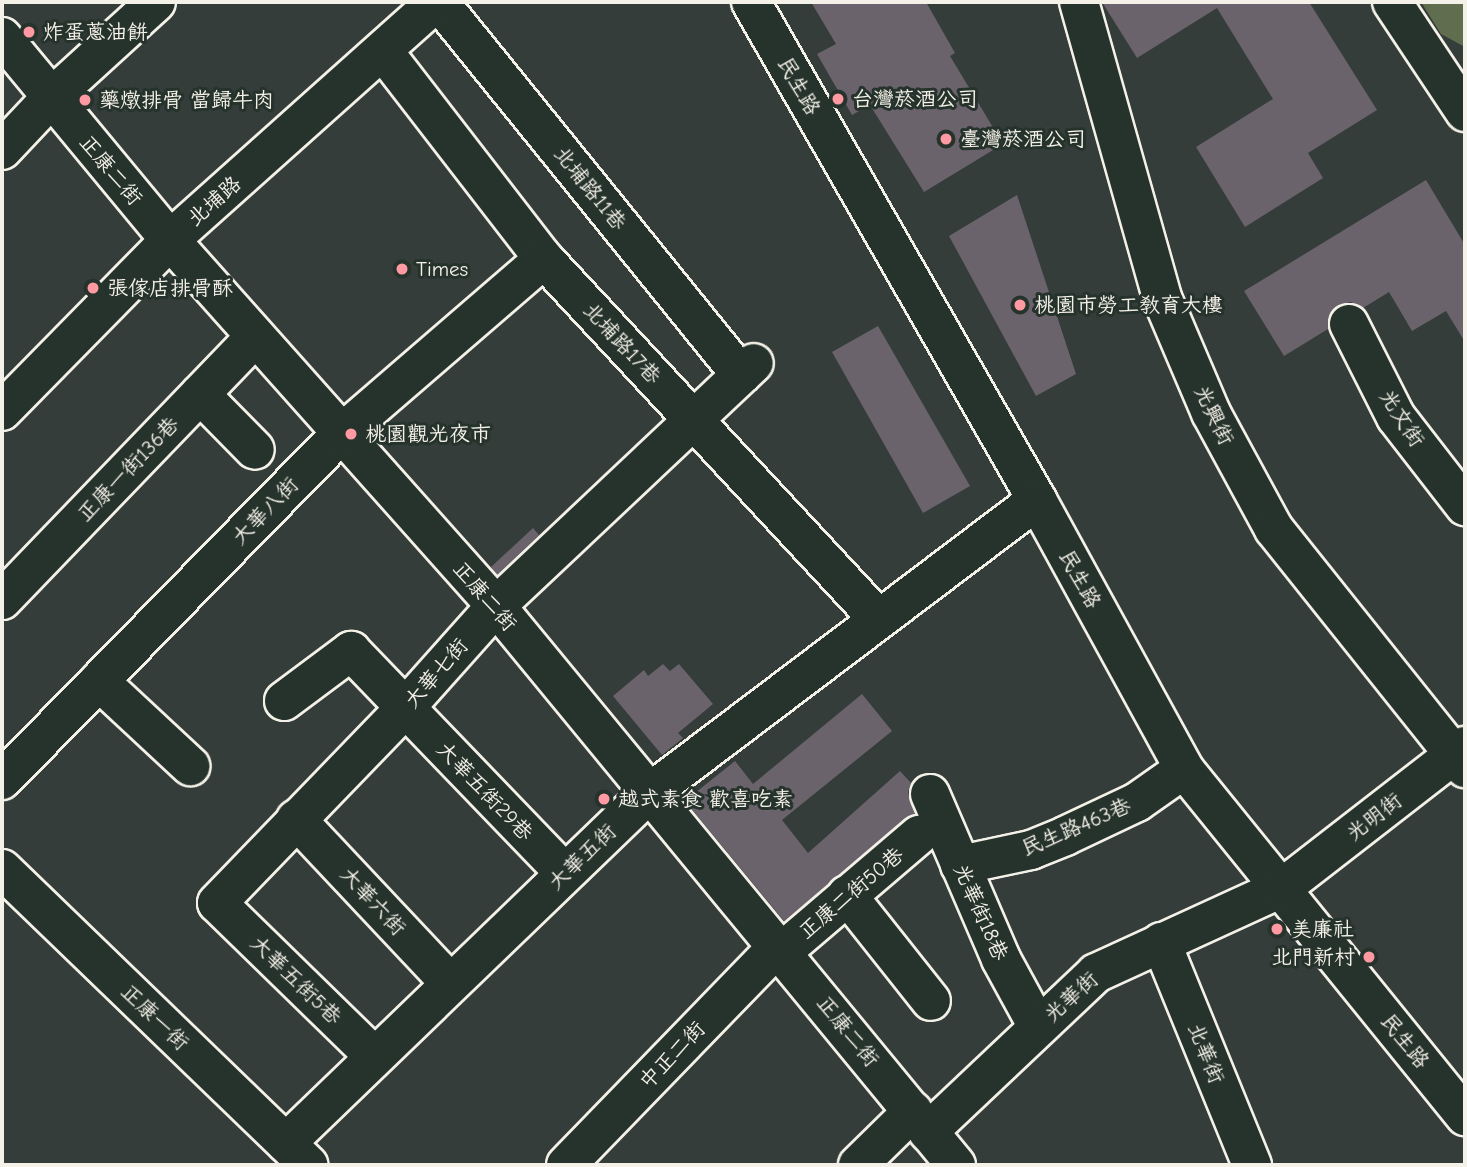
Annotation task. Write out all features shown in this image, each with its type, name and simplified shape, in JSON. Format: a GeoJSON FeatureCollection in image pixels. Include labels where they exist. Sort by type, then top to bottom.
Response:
{"type":"FeatureCollection","features":[{"type":"Feature","properties":{"kind":"street"},"geometry":{"type":"LineString","coordinates":[[2,150],[51,98],[156,2]]}},
{"type":"Feature","properties":{"kind":"street","name":"北埔路"},"geometry":{"type":"LineString","coordinates":[[2,411],[170,240],[438,2]]}},
{"type":"Feature","properties":{"kind":"street","name":"北埔路11巷"},"geometry":{"type":"LineString","coordinates":[[438,2],[747,369]]}},
{"type":"Feature","properties":{"kind":"street","name":"民生路"},"geometry":{"type":"LineString","coordinates":[[751,2],[1037,500],[1184,769],[1465,1116]]}},
{"type":"Feature","properties":{"kind":"street","name":"光興街"},"geometry":{"type":"LineString","coordinates":[[1079,2],[1162,298],[1211,413],[1273,528],[1462,756]]}},
{"type":"Feature","properties":{"kind":"street"},"geometry":{"type":"LineString","coordinates":[[1392,2],[1461,94]]}},
{"type":"Feature","properties":{"kind":"street","name":"正康二街"},"geometry":{"type":"LineString","coordinates":[[2,37],[170,240],[496,606],[647,795],[781,948],[956,1165]]}},
{"type":"Feature","properties":{"kind":"street","name":"北埔路17巷"},"geometry":{"type":"LineString","coordinates":[[383,51],[544,258],[878,619]]}},
{"type":"Feature","properties":{"kind":"street","name":"大華八街"},"geometry":{"type":"LineString","coordinates":[[2,780],[341,434],[544,258]]}},
{"type":"Feature","properties":{"kind":"street","name":"光文街"},"geometry":{"type":"LineString","coordinates":[[1349,324],[1396,417],[1465,506]]}},
{"type":"Feature","properties":{"kind":"street","name":"正康一街136巷"},"geometry":{"type":"LineString","coordinates":[[2,600],[255,337]]}},
{"type":"Feature","properties":{"kind":"street","name":"大華七街"},"geometry":{"type":"LineString","coordinates":[[217,903],[405,708],[496,606],[747,369]]}},
{"type":"Feature","properties":{"kind":"street"},"geometry":{"type":"LineString","coordinates":[[200,394],[255,450]]}},
{"type":"Feature","properties":{"kind":"street","name":"大華五街"},"geometry":{"type":"LineString","coordinates":[[297,1154],[374,1056],[647,795],[1037,500]]}},
{"type":"Feature","properties":{"kind":"street","name":"大華五街29巷"},"geometry":{"type":"LineString","coordinates":[[284,701],[351,651],[565,873]]}},
{"type":"Feature","properties":{"kind":"street"},"geometry":{"type":"LineString","coordinates":[[99,681],[190,766]]}},
{"type":"Feature","properties":{"kind":"street","name":"光明街"},"geometry":{"type":"LineString","coordinates":[[1282,888],[1462,756]]}},
{"type":"Feature","properties":{"kind":"street","name":"民生路463巷"},"geometry":{"type":"LineString","coordinates":[[960,865],[1031,850],[1065,836],[1137,802],[1184,769]]}},
{"type":"Feature","properties":{"kind":"street","name":"光華街18巷"},"geometry":{"type":"LineString","coordinates":[[930,794],[1001,959],[1038,1027]]}},
{"type":"Feature","properties":{"kind":"street","name":"大華六街"},"geometry":{"type":"LineString","coordinates":[[296,819],[450,983]]}},
{"type":"Feature","properties":{"kind":"street","name":"正康二街50巷"},"geometry":{"type":"LineString","coordinates":[[781,948],[919,835]]}},
{"type":"Feature","properties":{"kind":"street","name":"正康一街"},"geometry":{"type":"LineString","coordinates":[[2,869],[297,1154]]}},
{"type":"Feature","properties":{"kind":"street","name":"光華街"},"geometry":{"type":"LineString","coordinates":[[858,1165],[921,1122],[1038,1027],[1096,973],[1282,888]]}},
{"type":"Feature","properties":{"kind":"street"},"geometry":{"type":"LineString","coordinates":[[847,895],[931,1001]]}},
{"type":"Feature","properties":{"kind":"street","name":"大華五街5巷"},"geometry":{"type":"LineString","coordinates":[[217,903],[374,1056]]}},
{"type":"Feature","properties":{"kind":"street","name":"北華街"},"geometry":{"type":"LineString","coordinates":[[1161,942],[1252,1165]]}},
{"type":"Feature","properties":{"kind":"street","name":"中正二街"},"geometry":{"type":"LineString","coordinates":[[566,1165],[781,948]]}},
{"type":"Feature","properties":{"kind":"green space"},"geometry":{"type":"Polygon","coordinates":[[[1421,2],[1465,2],[1465,47],[1441,34],[1421,2]]]}},
{"type":"Feature","properties":{"kind":"building"},"geometry":{"type":"Polygon","coordinates":[[[811,2],[926,2],[955,53],[950,56],[1003,144],[924,192],[870,105],[852,115],[817,54],[836,44],[811,2]]]}},
{"type":"Feature","properties":{"kind":"building"},"geometry":{"type":"Polygon","coordinates":[[[1102,2],[1309,2],[1377,110],[1308,153],[1323,178],[1245,227],[1196,147],[1273,99],[1217,8],[1137,58],[1102,2]]]}},
{"type":"Feature","properties":{"kind":"building"},"geometry":{"type":"Polygon","coordinates":[[[1426,180],[1465,245],[1465,342],[1446,311],[1412,331],[1389,292],[1363,308],[1351,302],[1339,305],[1330,313],[1328,329],[1284,356],[1244,291],[1426,180]]]}},
{"type":"Feature","properties":{"kind":"building","name":"桃園市勞工教育大樓"},"geometry":{"type":"Polygon","coordinates":[[[1017,195],[1076,374],[1036,396],[949,236],[1017,195]]]}},
{"type":"Feature","properties":{"kind":"building"},"geometry":{"type":"Polygon","coordinates":[[[878,326],[970,486],[923,513],[832,352],[878,326]]]}},
{"type":"Feature","properties":{"kind":"building"},"geometry":{"type":"Polygon","coordinates":[[[533,528],[539,535],[497,575],[491,567],[533,528]]]}},
{"type":"Feature","properties":{"kind":"building"},"geometry":{"type":"Polygon","coordinates":[[[663,664],[670,671],[679,664],[713,704],[678,733],[683,738],[662,755],[613,696],[644,670],[648,676],[663,664]]]}},
{"type":"Feature","properties":{"kind":"building"},"geometry":{"type":"Polygon","coordinates":[[[862,694],[892,731],[782,820],[808,853],[900,771],[911,783],[908,792],[915,814],[784,921],[685,801],[735,761],[753,784],[862,694]]]}},
{"type":"Feature","properties":{"kind":"place","name":"炸蛋蔥油餅"},"geometry":{"type":"Point","coordinates":[29,32]}},
{"type":"Feature","properties":{"kind":"place","name":"台灣菸酒公司"},"geometry":{"type":"Point","coordinates":[838,99]}},
{"type":"Feature","properties":{"kind":"place","name":"藥燉排骨 當歸牛肉"},"geometry":{"type":"Point","coordinates":[85,100]}},
{"type":"Feature","properties":{"kind":"place","name":"臺灣菸酒公司"},"geometry":{"type":"Point","coordinates":[946,139]}},
{"type":"Feature","properties":{"kind":"place","name":"Times"},"geometry":{"type":"Point","coordinates":[402,269]}},
{"type":"Feature","properties":{"kind":"place","name":"張傢店排骨酥"},"geometry":{"type":"Point","coordinates":[93,288]}},
{"type":"Feature","properties":{"kind":"place","name":"桃園市勞工教育大樓"},"geometry":{"type":"Point","coordinates":[1020,305]}},
{"type":"Feature","properties":{"kind":"place","name":"桃園觀光夜市"},"geometry":{"type":"Point","coordinates":[351,434]}},
{"type":"Feature","properties":{"kind":"place","name":"越式素食 歡喜吃素"},"geometry":{"type":"Point","coordinates":[604,799]}},
{"type":"Feature","properties":{"kind":"place","name":"美廉社"},"geometry":{"type":"Point","coordinates":[1277,929]}},
{"type":"Feature","properties":{"kind":"place","name":"北門新村"},"geometry":{"type":"Point","coordinates":[1369,957]}}]}
